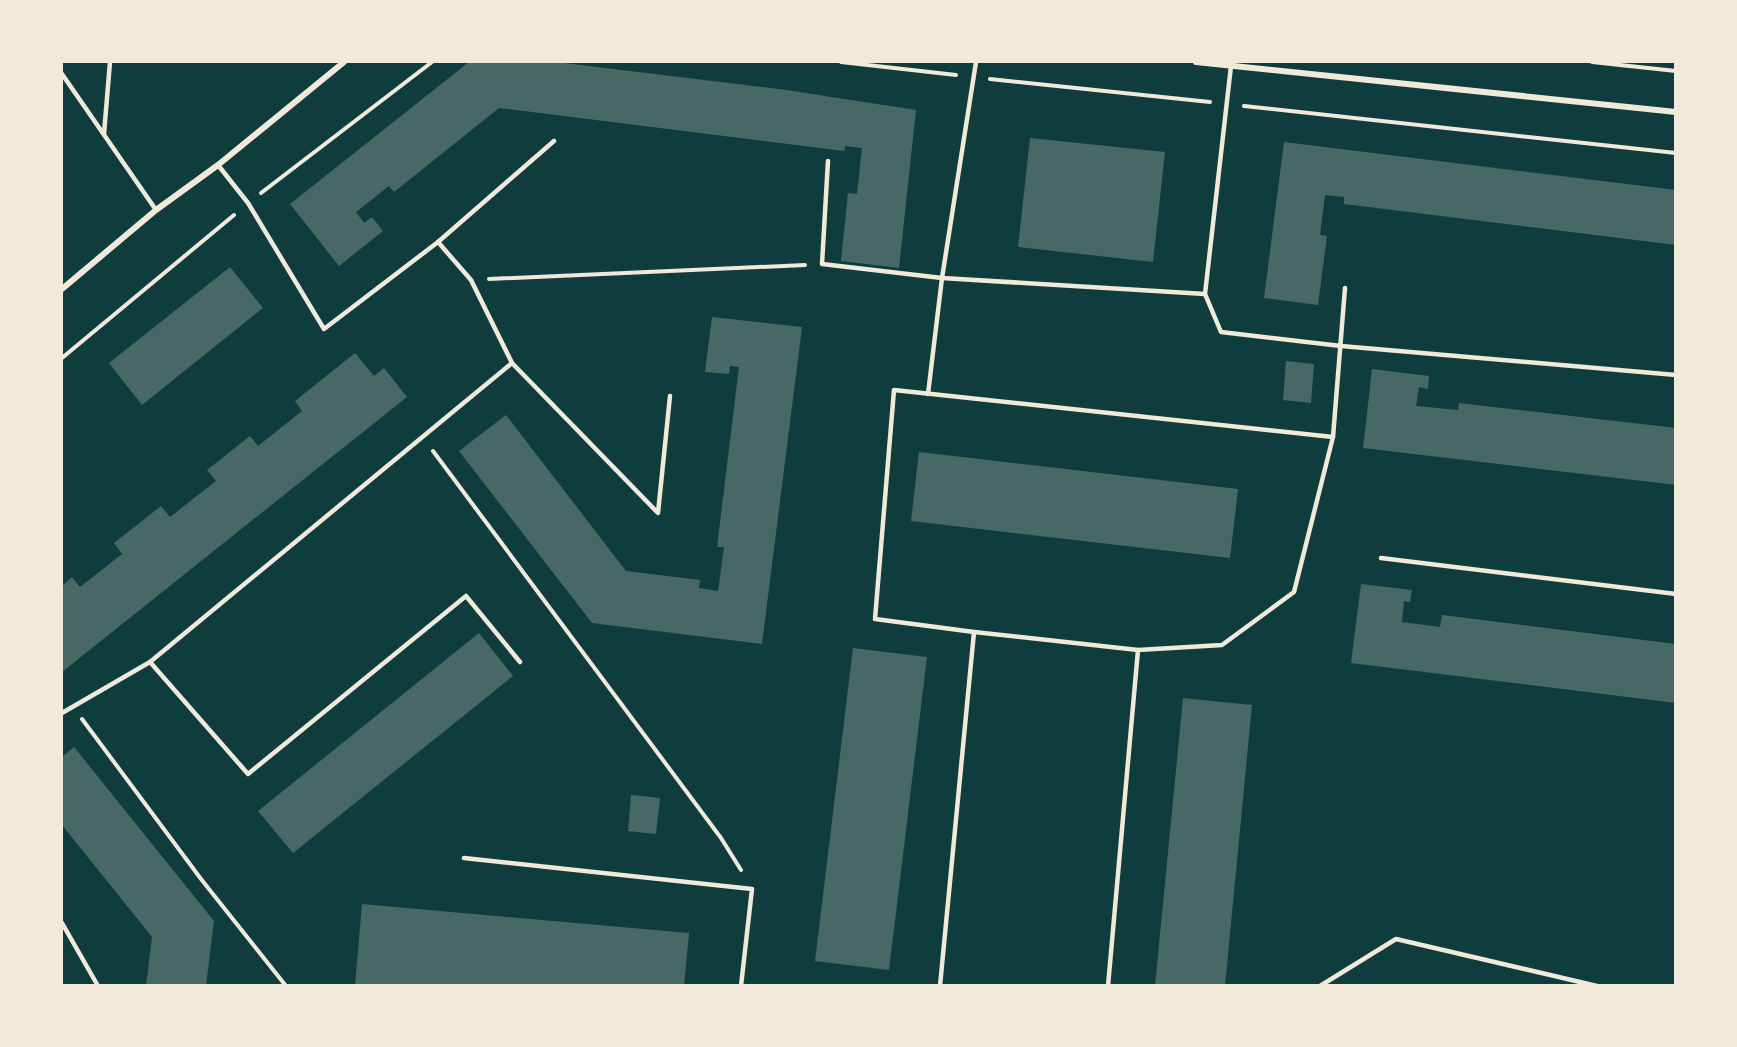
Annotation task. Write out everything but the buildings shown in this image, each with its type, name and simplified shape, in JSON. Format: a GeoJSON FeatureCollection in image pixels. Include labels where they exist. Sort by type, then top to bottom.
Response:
{"type":"FeatureCollection","features":[{"type":"Feature","properties":{"kind":"street"},"geometry":{"type":"LineString","coordinates":[[62,289],[156,210],[218,165],[344,62]]}},
{"type":"Feature","properties":{"kind":"street"},"geometry":{"type":"LineString","coordinates":[[1196,62],[1676,112]]}},
{"type":"Feature","properties":{"kind":"lane"},"geometry":{"type":"LineString","coordinates":[[104,134],[110,62]]}},
{"type":"Feature","properties":{"kind":"lane"},"geometry":{"type":"LineString","coordinates":[[928,393],[942,278],[976,62]]}},
{"type":"Feature","properties":{"kind":"lane"},"geometry":{"type":"LineString","coordinates":[[1231,66],[1205,294],[1221,332],[1341,346],[1676,375]]}},
{"type":"Feature","properties":{"kind":"lane"},"geometry":{"type":"LineString","coordinates":[[62,74],[156,210]]}},
{"type":"Feature","properties":{"kind":"lane"},"geometry":{"type":"LineString","coordinates":[[218,165],[248,203],[324,329],[438,242],[554,141]]}},
{"type":"Feature","properties":{"kind":"lane"},"geometry":{"type":"LineString","coordinates":[[828,161],[822,264],[942,278],[1205,294]]}},
{"type":"Feature","properties":{"kind":"lane"},"geometry":{"type":"LineString","coordinates":[[438,242],[471,280],[512,363],[658,513],[670,396]]}},
{"type":"Feature","properties":{"kind":"lane"},"geometry":{"type":"LineString","coordinates":[[1333,436],[894,390],[874,619],[1138,650],[1222,645],[1294,592],[1333,436],[1345,288]]}},
{"type":"Feature","properties":{"kind":"lane"},"geometry":{"type":"LineString","coordinates":[[62,713],[72,705],[150,662],[512,363]]}},
{"type":"Feature","properties":{"kind":"lane"},"geometry":{"type":"LineString","coordinates":[[1381,558],[1676,594]]}},
{"type":"Feature","properties":{"kind":"lane"},"geometry":{"type":"LineString","coordinates":[[150,662],[248,774],[466,596],[520,662]]}},
{"type":"Feature","properties":{"kind":"lane"},"geometry":{"type":"LineString","coordinates":[[940,986],[975,632]]}},
{"type":"Feature","properties":{"kind":"lane"},"geometry":{"type":"LineString","coordinates":[[1108,986],[1138,650]]}},
{"type":"Feature","properties":{"kind":"lane"},"geometry":{"type":"LineString","coordinates":[[464,858],[752,889],[741,986]]}},
{"type":"Feature","properties":{"kind":"lane"},"geometry":{"type":"LineString","coordinates":[[62,923],[98,986]]}},
{"type":"Feature","properties":{"kind":"lane"},"geometry":{"type":"LineString","coordinates":[[1320,986],[1396,939],[1597,986]]}},
{"type":"Feature","properties":{"kind":"path"},"geometry":{"type":"LineString","coordinates":[[841,62],[1676,153]]}},
{"type":"Feature","properties":{"kind":"path"},"geometry":{"type":"LineString","coordinates":[[1592,62],[1676,72]]}},
{"type":"Feature","properties":{"kind":"path"},"geometry":{"type":"LineString","coordinates":[[471,280],[822,264]]}},
{"type":"Feature","properties":{"kind":"path"},"geometry":{"type":"LineString","coordinates":[[423,437],[721,838],[752,889]]}},
{"type":"Feature","properties":{"kind":"path"},"geometry":{"type":"LineString","coordinates":[[72,705],[201,879],[286,986]]}}]}
